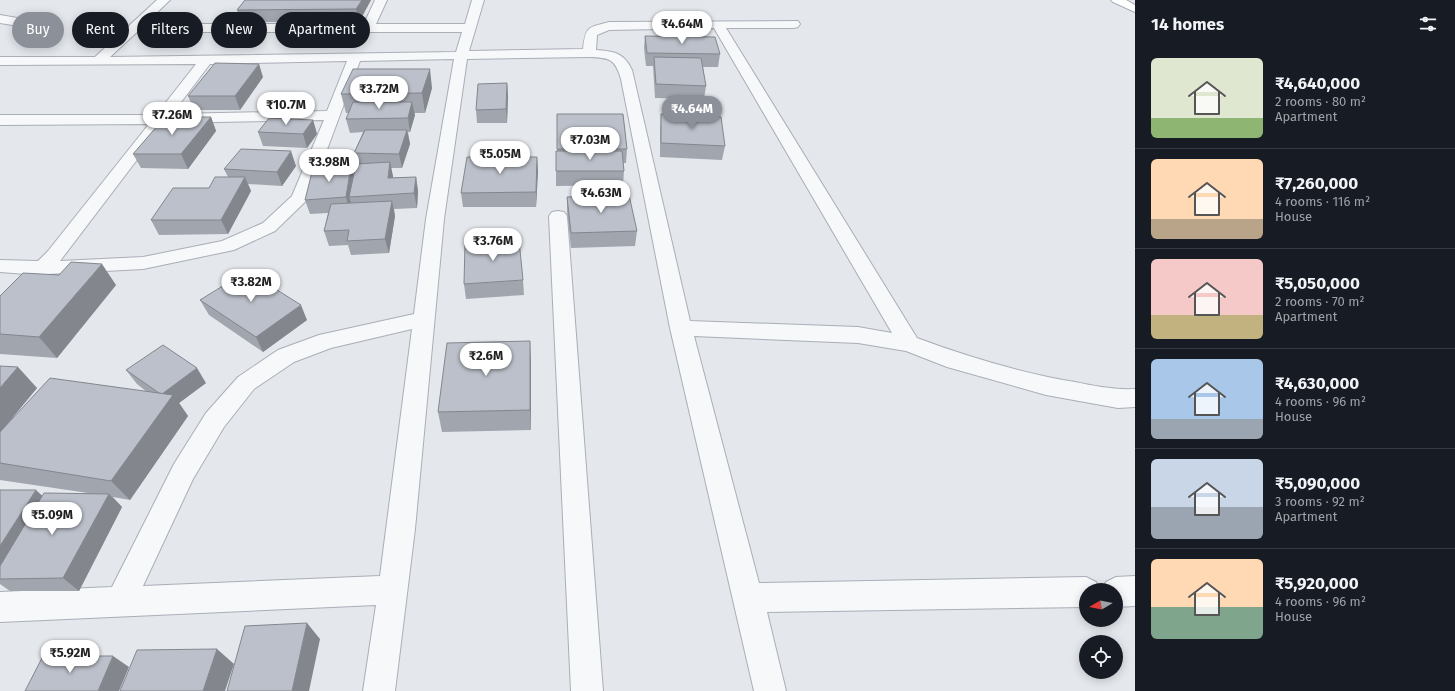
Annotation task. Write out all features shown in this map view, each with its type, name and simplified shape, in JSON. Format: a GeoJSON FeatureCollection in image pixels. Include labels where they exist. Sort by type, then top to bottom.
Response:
{"type":"FeatureCollection","features":[{"type":"Feature","properties":{"kind":"street"},"geometry":{"type":"LineString","coordinates":[[98,61],[164,0]]}},
{"type":"Feature","properties":{"kind":"street"},"geometry":{"type":"LineString","coordinates":[[370,24],[381,0]]}},
{"type":"Feature","properties":{"kind":"street"},"geometry":{"type":"LineString","coordinates":[[379,691],[393,590],[435,219],[461,56],[478,0]]}},
{"type":"Feature","properties":{"kind":"street"},"geometry":{"type":"LineString","coordinates":[[1117,0],[1135,9]]}},
{"type":"Feature","properties":{"kind":"street"},"geometry":{"type":"LineString","coordinates":[[0,20],[12,21]]}},
{"type":"Feature","properties":{"kind":"street"},"geometry":{"type":"LineString","coordinates":[[589,53],[592,34],[598,29],[609,26],[794,24]]}},
{"type":"Feature","properties":{"kind":"street"},"geometry":{"type":"LineString","coordinates":[[718,25],[909,344]]}},
{"type":"Feature","properties":{"kind":"street"},"geometry":{"type":"LineString","coordinates":[[134,28],[211,28]]}},
{"type":"Feature","properties":{"kind":"street"},"geometry":{"type":"LineString","coordinates":[[370,28],[469,28]]}},
{"type":"Feature","properties":{"kind":"street"},"geometry":{"type":"LineString","coordinates":[[0,60],[206,60],[589,53],[609,54],[623,62],[626,69],[681,328],[770,691]]}},
{"type":"Feature","properties":{"kind":"street"},"geometry":{"type":"LineString","coordinates":[[0,266],[43,268],[143,263],[227,246],[269,227],[300,198],[355,58]]}},
{"type":"Feature","properties":{"kind":"street"},"geometry":{"type":"LineString","coordinates":[[0,314],[55,255],[206,60]]}},
{"type":"Feature","properties":{"kind":"street"},"geometry":{"type":"LineString","coordinates":[[0,120],[332,116]]}},
{"type":"Feature","properties":{"kind":"street"},"geometry":{"type":"LineString","coordinates":[[558,216],[587,691]]}},
{"type":"Feature","properties":{"kind":"street"},"geometry":{"type":"LineString","coordinates":[[121,601],[183,472],[215,420],[246,383],[286,356],[327,340],[424,319]]}},
{"type":"Feature","properties":{"kind":"street"},"geometry":{"type":"LineString","coordinates":[[681,328],[858,335],[909,344],[955,361],[1046,386],[1118,399],[1135,398]]}},
{"type":"Feature","properties":{"kind":"street"},"geometry":{"type":"LineString","coordinates":[[0,607],[393,590]]}},
{"type":"Feature","properties":{"kind":"street"},"geometry":{"type":"LineString","coordinates":[[1123,592],[1135,591]]}},
{"type":"Feature","properties":{"kind":"street"},"geometry":{"type":"LineString","coordinates":[[748,598],[1079,592]]}},
{"type":"Feature","properties":{"kind":"building"},"geometry":{"type":"Polygon","coordinates":[[[245,0],[362,0],[356,9],[237,10],[245,0]]]}},
{"type":"Feature","properties":{"kind":"building"},"geometry":{"type":"Polygon","coordinates":[[[645,36],[715,37],[720,54],[647,53],[645,36]]]}},
{"type":"Feature","properties":{"kind":"building"},"geometry":{"type":"Polygon","coordinates":[[[654,57],[701,58],[706,86],[656,84],[654,57]]]}},
{"type":"Feature","properties":{"kind":"building"},"geometry":{"type":"Polygon","coordinates":[[[215,63],[259,64],[235,96],[188,96],[215,63]]]}},
{"type":"Feature","properties":{"kind":"building"},"geometry":{"type":"Polygon","coordinates":[[[353,69],[430,69],[422,93],[341,94],[353,69]]]}},
{"type":"Feature","properties":{"kind":"building"},"geometry":{"type":"Polygon","coordinates":[[[507,83],[506,109],[476,110],[478,84],[507,83]]]}},
{"type":"Feature","properties":{"kind":"building"},"geometry":{"type":"Polygon","coordinates":[[[353,102],[412,102],[408,118],[346,119],[353,102]]]}},
{"type":"Feature","properties":{"kind":"building"},"geometry":{"type":"Polygon","coordinates":[[[557,114],[623,114],[627,149],[605,149],[603,135],[587,135],[588,149],[557,149],[557,114]]]}},
{"type":"Feature","properties":{"kind":"building"},"geometry":{"type":"Polygon","coordinates":[[[661,114],[721,117],[725,146],[661,143],[661,114]]]}},
{"type":"Feature","properties":{"kind":"building"},"geometry":{"type":"Polygon","coordinates":[[[165,117],[211,117],[181,154],[133,154],[165,117]]]}},
{"type":"Feature","properties":{"kind":"building"},"geometry":{"type":"Polygon","coordinates":[[[269,118],[313,120],[303,134],[258,132],[269,118]]]}},
{"type":"Feature","properties":{"kind":"building"},"geometry":{"type":"Polygon","coordinates":[[[365,130],[407,130],[399,154],[354,153],[365,130]]]}},
{"type":"Feature","properties":{"kind":"building"},"geometry":{"type":"Polygon","coordinates":[[[241,149],[291,151],[277,172],[224,169],[241,149]]]}},
{"type":"Feature","properties":{"kind":"building"},"geometry":{"type":"Polygon","coordinates":[[[556,151],[622,151],[624,171],[556,171],[556,151]]]}},
{"type":"Feature","properties":{"kind":"building"},"geometry":{"type":"Polygon","coordinates":[[[467,157],[537,157],[536,192],[461,193],[467,157]]]}},
{"type":"Feature","properties":{"kind":"building"},"geometry":{"type":"Polygon","coordinates":[[[390,162],[388,178],[416,177],[414,193],[349,197],[356,164],[390,162]]]}},
{"type":"Feature","properties":{"kind":"building"},"geometry":{"type":"Polygon","coordinates":[[[351,166],[346,197],[305,200],[313,168],[351,166]]]}},
{"type":"Feature","properties":{"kind":"building"},"geometry":{"type":"Polygon","coordinates":[[[215,177],[245,177],[221,220],[151,220],[173,188],[209,188],[215,177]]]}},
{"type":"Feature","properties":{"kind":"building"},"geometry":{"type":"Polygon","coordinates":[[[629,195],[637,231],[571,233],[567,197],[629,195]]]}},
{"type":"Feature","properties":{"kind":"building"},"geometry":{"type":"Polygon","coordinates":[[[392,201],[385,239],[347,241],[349,230],[324,231],[331,204],[392,201]]]}},
{"type":"Feature","properties":{"kind":"building"},"geometry":{"type":"Polygon","coordinates":[[[519,240],[523,280],[464,284],[465,244],[519,240]]]}},
{"type":"Feature","properties":{"kind":"building"},"geometry":{"type":"Polygon","coordinates":[[[71,262],[102,264],[39,337],[0,334],[0,296],[23,273],[59,275],[71,262]]]}},
{"type":"Feature","properties":{"kind":"building"},"geometry":{"type":"Polygon","coordinates":[[[247,271],[301,305],[256,337],[200,300],[247,271]]]}},
{"type":"Feature","properties":{"kind":"building"},"geometry":{"type":"Polygon","coordinates":[[[530,341],[530,410],[438,412],[447,343],[530,341]]]}},
{"type":"Feature","properties":{"kind":"building"},"geometry":{"type":"Polygon","coordinates":[[[163,345],[197,368],[162,394],[126,370],[163,345]]]}},
{"type":"Feature","properties":{"kind":"building"},"geometry":{"type":"Polygon","coordinates":[[[0,366],[18,367],[0,388],[0,366]]]}},
{"type":"Feature","properties":{"kind":"building"},"geometry":{"type":"Polygon","coordinates":[[[50,378],[173,395],[111,481],[0,463],[0,432],[50,378]]]}},
{"type":"Feature","properties":{"kind":"building"},"geometry":{"type":"Polygon","coordinates":[[[0,490],[36,490],[0,546],[0,490]]]}},
{"type":"Feature","properties":{"kind":"building"},"geometry":{"type":"Polygon","coordinates":[[[44,493],[109,494],[63,578],[0,579],[0,566],[44,493]]]}},
{"type":"Feature","properties":{"kind":"building"},"geometry":{"type":"Polygon","coordinates":[[[307,623],[292,691],[227,691],[245,626],[307,623]]]}},
{"type":"Feature","properties":{"kind":"building"},"geometry":{"type":"Polygon","coordinates":[[[217,649],[203,691],[120,691],[137,650],[217,649]]]}},
{"type":"Feature","properties":{"kind":"building"},"geometry":{"type":"Polygon","coordinates":[[[43,656],[113,656],[98,691],[25,691],[43,656]]]}}]}
